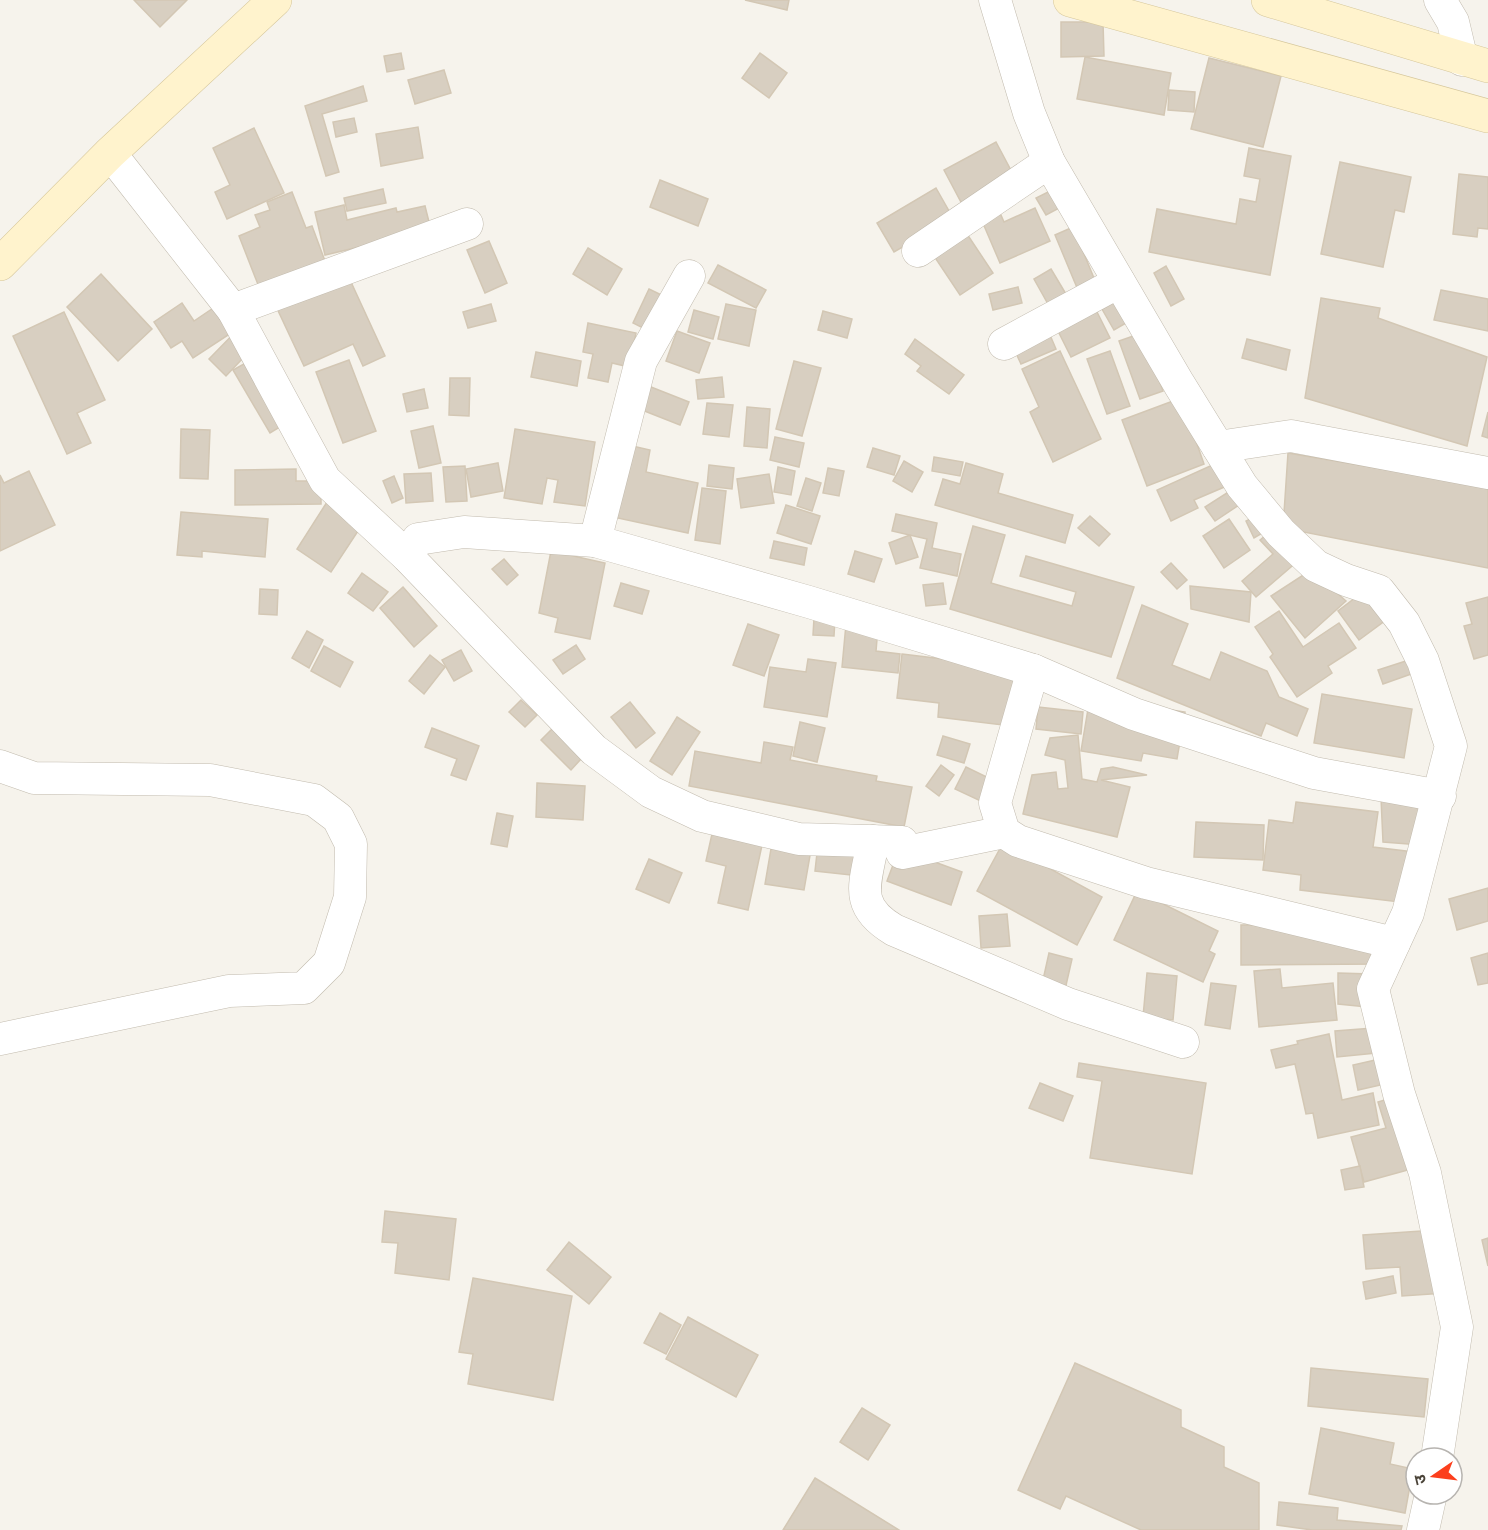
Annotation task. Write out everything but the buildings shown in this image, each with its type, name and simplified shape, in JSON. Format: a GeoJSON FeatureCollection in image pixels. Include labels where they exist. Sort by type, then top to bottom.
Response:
{"type":"FeatureCollection","features":[{"type":"Feature","properties":{"kind":"main road"},"geometry":{"type":"LineString","coordinates":[[0,264],[110,153],[275,0]]}},
{"type":"Feature","properties":{"kind":"main road"},"geometry":{"type":"LineString","coordinates":[[1070,0],[1488,116]]}},
{"type":"Feature","properties":{"kind":"main road"},"geometry":{"type":"LineString","coordinates":[[1268,0],[1475,63]]}},
{"type":"Feature","properties":{"kind":"street"},"geometry":{"type":"LineString","coordinates":[[995,0],[1029,113],[1049,162],[1218,447],[1242,486],[1281,533],[1316,566],[1346,580],[1380,591],[1404,623],[1423,661],[1451,746],[1440,796],[1408,913],[1373,989],[1399,1094],[1425,1173],[1457,1327],[1439,1446]]}},
{"type":"Feature","properties":{"kind":"street"},"geometry":{"type":"LineString","coordinates":[[1440,0],[1475,63]]}},
{"type":"Feature","properties":{"kind":"street"},"geometry":{"type":"LineString","coordinates":[[110,153],[233,310],[325,480],[406,556],[594,750],[651,792],[702,816],[799,839],[892,846],[1004,832],[1018,841],[1146,883],[1394,943]]}},
{"type":"Feature","properties":{"kind":"street"},"geometry":{"type":"LineString","coordinates":[[918,250],[1049,162]]}},
{"type":"Feature","properties":{"kind":"street"},"geometry":{"type":"LineString","coordinates":[[233,310],[467,225]]}},
{"type":"Feature","properties":{"kind":"street"},"geometry":{"type":"LineString","coordinates":[[595,541],[641,361],[689,276]]}},
{"type":"Feature","properties":{"kind":"street"},"geometry":{"type":"LineString","coordinates":[[1004,344],[1119,282]]}},
{"type":"Feature","properties":{"kind":"street"},"geometry":{"type":"LineString","coordinates":[[1218,447],[1292,436],[1488,473]]}},
{"type":"Feature","properties":{"kind":"street"},"geometry":{"type":"LineString","coordinates":[[406,556],[418,539],[464,532],[595,541],[809,602],[1033,670],[1134,714],[1314,773],[1440,796]]}},
{"type":"Feature","properties":{"kind":"street"},"geometry":{"type":"LineString","coordinates":[[1004,832],[995,803],[1033,670]]}},
{"type":"Feature","properties":{"kind":"street"},"geometry":{"type":"LineString","coordinates":[[0,766],[34,777],[210,780],[314,800],[338,818],[351,844],[350,897],[329,963],[304,988],[229,991],[0,1039]]}},
{"type":"Feature","properties":{"kind":"street"},"geometry":{"type":"LineString","coordinates":[[892,846],[866,879],[866,906],[877,920],[894,930],[1068,1004],[1183,1042]]}},
{"type":"Feature","properties":{"kind":"street"},"geometry":{"type":"LineString","coordinates":[[1423,1530],[1428,1506]]}}]}
